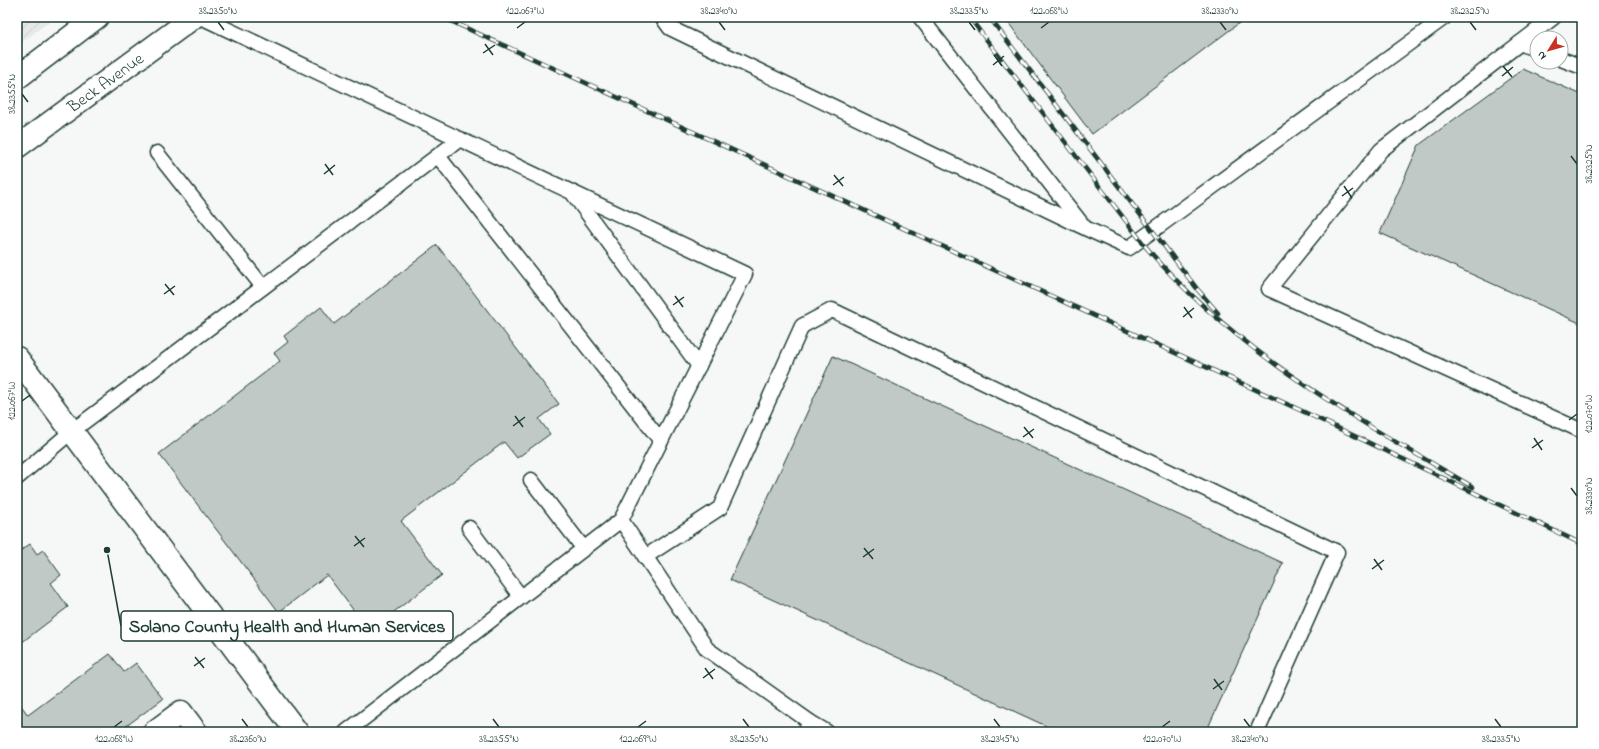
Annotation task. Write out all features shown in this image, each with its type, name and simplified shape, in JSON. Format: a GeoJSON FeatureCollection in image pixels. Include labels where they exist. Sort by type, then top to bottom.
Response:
{"type":"FeatureCollection","features":[{"type":"Feature","properties":{"kind":"street"},"geometry":{"type":"LineString","coordinates":[[17,78],[97,17]]}},
{"type":"Feature","properties":{"kind":"street","name":"Beck Avenue"},"geometry":{"type":"LineString","coordinates":[[17,147],[194,17]]}},
{"type":"Feature","properties":{"kind":"street"},"geometry":{"type":"LineString","coordinates":[[17,358],[297,732]]}},
{"type":"Feature","properties":{"kind":"street"},"geometry":{"type":"LineString","coordinates":[[154,732],[181,712],[196,732]]}},
{"type":"Feature","properties":{"kind":"lane"},"geometry":{"type":"LineString","coordinates":[[201,17],[745,274],[621,520],[346,732]]}},
{"type":"Feature","properties":{"kind":"lane"},"geometry":{"type":"LineString","coordinates":[[662,17],[670,28],[1084,228],[1129,248],[1445,17]]}},
{"type":"Feature","properties":{"kind":"lane"},"geometry":{"type":"LineString","coordinates":[[920,17],[1084,228]]}},
{"type":"Feature","properties":{"kind":"lane"},"geometry":{"type":"LineString","coordinates":[[1554,17],[1380,150],[1270,289],[1582,431]]}},
{"type":"Feature","properties":{"kind":"lane"},"geometry":{"type":"LineString","coordinates":[[1520,43],[1529,47]]}},
{"type":"Feature","properties":{"kind":"lane"},"geometry":{"type":"LineString","coordinates":[[1569,62],[1582,67]]}},
{"type":"Feature","properties":{"kind":"lane"},"geometry":{"type":"LineString","coordinates":[[17,478],[72,431],[460,139]]}},
{"type":"Feature","properties":{"kind":"lane"},"geometry":{"type":"LineString","coordinates":[[156,153],[263,287]]}},
{"type":"Feature","properties":{"kind":"lane"},"geometry":{"type":"LineString","coordinates":[[438,156],[661,441]]}},
{"type":"Feature","properties":{"kind":"lane"},"geometry":{"type":"LineString","coordinates":[[572,192],[699,366]]}},
{"type":"Feature","properties":{"kind":"lane"},"geometry":{"type":"LineString","coordinates":[[646,557],[720,508],[802,326],[832,310],[1337,552],[1258,732]]}},
{"type":"Feature","properties":{"kind":"lane"},"geometry":{"type":"LineString","coordinates":[[531,480],[584,549]]}},
{"type":"Feature","properties":{"kind":"lane"},"geometry":{"type":"LineString","coordinates":[[621,520],[707,649],[807,727],[827,732]]}},
{"type":"Feature","properties":{"kind":"lane"},"geometry":{"type":"LineString","coordinates":[[469,528],[521,597]]}},
{"type":"Feature","properties":{"kind":"shaded area"},"geometry":{"type":"Polygon","coordinates":[[[17,17],[55,17],[17,46],[17,17]]]}},
{"type":"Feature","properties":{"kind":"building"},"geometry":{"type":"Polygon","coordinates":[[[1004,17],[1247,17],[1092,134],[1004,17]]]}},
{"type":"Feature","properties":{"kind":"building"},"geometry":{"type":"Polygon","coordinates":[[[1523,69],[1582,95],[1582,324],[1380,233],[1419,145],[1523,69]]]}},
{"type":"Feature","properties":{"kind":"building"},"geometry":{"type":"Polygon","coordinates":[[[437,245],[559,404],[539,419],[550,434],[517,458],[504,442],[401,521],[442,575],[369,631],[327,575],[279,612],[159,454],[280,361],[274,353],[288,342],[284,336],[321,307],[334,324],[437,245]]]}},
{"type":"Feature","properties":{"kind":"building"},"geometry":{"type":"Polygon","coordinates":[[[833,356],[1283,563],[1206,732],[1059,732],[730,580],[833,356]]]}},
{"type":"Feature","properties":{"kind":"building"},"geometry":{"type":"Polygon","coordinates":[[[30,544],[37,554],[43,550],[61,575],[51,583],[68,607],[17,646],[17,553],[30,544]]]}},
{"type":"Feature","properties":{"kind":"building"},"geometry":{"type":"Polygon","coordinates":[[[110,654],[124,672],[136,663],[163,699],[118,732],[17,732],[17,700],[28,715],[110,654]]]}},
{"type":"Feature","properties":{"kind":"railway"},"geometry":{"type":"LineString","coordinates":[[442,17],[1302,411],[1582,544]]}},
{"type":"Feature","properties":{"kind":"railway"},"geometry":{"type":"LineString","coordinates":[[969,17],[1146,247],[1181,285],[1218,319],[1299,381],[1385,436],[1473,487]]}},
{"type":"Feature","properties":{"kind":"railway"},"geometry":{"type":"LineString","coordinates":[[989,17],[1198,290],[1218,313]]}},
{"type":"Feature","properties":{"kind":"place","name":"Solano County Health and Human Services"},"geometry":{"type":"Point","coordinates":[107,550]}}]}
